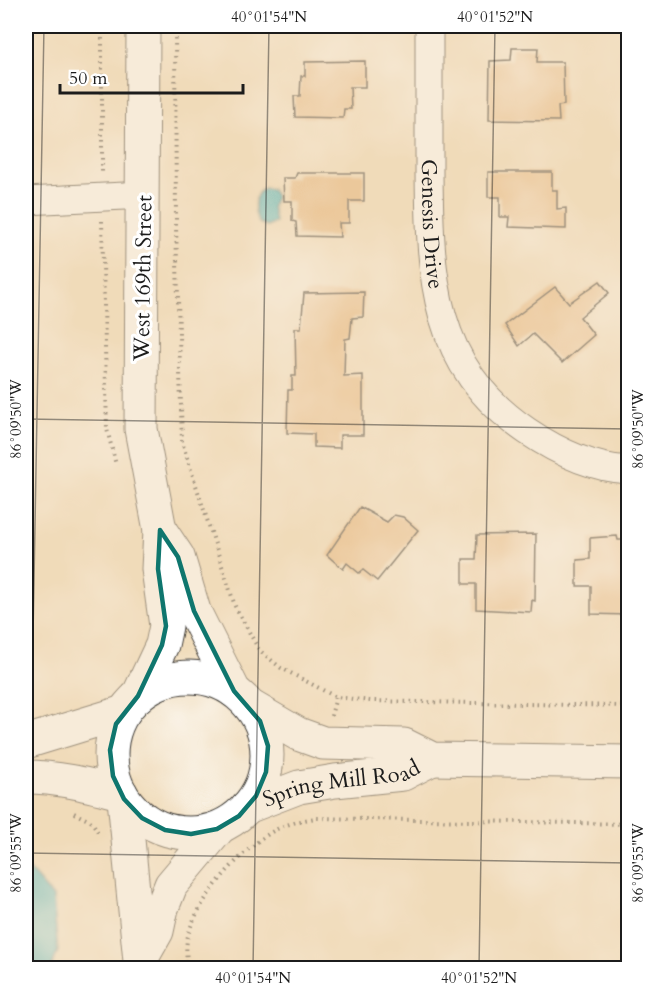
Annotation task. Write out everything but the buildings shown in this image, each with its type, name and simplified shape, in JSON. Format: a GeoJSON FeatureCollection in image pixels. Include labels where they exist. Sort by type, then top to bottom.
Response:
{"type":"FeatureCollection","features":[{"type":"Feature","properties":{"kind":"street","name":"West 169th Street"},"geometry":{"type":"LineString","coordinates":[[131,704],[162,645],[166,626],[158,569],[160,530],[141,429],[144,195],[143,26]]}},
{"type":"Feature","properties":{"kind":"street","name":"Genesis Drive"},"geometry":{"type":"LineString","coordinates":[[429,26],[430,246],[436,296],[442,318],[467,370],[494,405],[511,420],[558,450],[593,465],[628,470]]}},
{"type":"Feature","properties":{"kind":"street"},"geometry":{"type":"LineString","coordinates":[[26,201],[144,195]]}},
{"type":"Feature","properties":{"kind":"street","name":"West 169th Street"},"geometry":{"type":"LineString","coordinates":[[160,530],[178,557],[194,611],[242,698]]}},
{"type":"Feature","properties":{"kind":"street"},"geometry":{"type":"LineString","coordinates":[[200,676],[225,684],[242,698],[260,721],[268,746],[266,772],[256,796],[247,807],[239,816],[219,828],[191,834],[165,830],[142,818],[123,796],[113,776],[110,750],[116,724],[131,704],[150,686],[175,677],[200,676]]}},
{"type":"Feature","properties":{"kind":"street","name":"Spring Mill Road"},"geometry":{"type":"LineString","coordinates":[[242,698],[298,734],[323,742],[404,745],[432,759],[628,762]]}},
{"type":"Feature","properties":{"kind":"street"},"geometry":{"type":"LineString","coordinates":[[26,742],[131,704]]}},
{"type":"Feature","properties":{"kind":"street","name":"Spring Mill Road"},"geometry":{"type":"LineString","coordinates":[[247,807],[300,787],[403,774],[432,759]]}},
{"type":"Feature","properties":{"kind":"street"},"geometry":{"type":"LineString","coordinates":[[26,777],[58,778],[123,796]]}},
{"type":"Feature","properties":{"kind":"street"},"geometry":{"type":"LineString","coordinates":[[123,796],[140,965]]}},
{"type":"Feature","properties":{"kind":"street"},"geometry":{"type":"LineString","coordinates":[[140,965],[157,931],[162,908],[171,885],[219,828]]}},
{"type":"Feature","properties":{"kind":"path"},"geometry":{"type":"LineString","coordinates":[[175,26],[176,226],[182,442],[235,606],[259,650],[281,668],[336,697],[371,701],[628,706]]}},
{"type":"Feature","properties":{"kind":"path"},"geometry":{"type":"LineString","coordinates":[[58,778],[58,806],[92,822],[102,838]]}},
{"type":"Feature","properties":{"kind":"path"},"geometry":{"type":"LineString","coordinates":[[187,969],[187,938],[192,922],[213,889],[245,852],[269,833],[296,821],[315,818],[628,824]]}},
{"type":"Feature","properties":{"kind":"highlighted area"},"geometry":{"type":"Polygon","coordinates":[[[160,530],[178,557],[194,611],[234,691],[260,721],[268,746],[266,772],[256,796],[239,816],[217,829],[191,834],[165,830],[142,818],[124,799],[113,776],[110,750],[116,724],[138,696],[162,645],[166,626],[158,569],[160,530]]]}},
{"type":"Feature","properties":{"kind":"water"},"geometry":{"type":"Polygon","coordinates":[[[264,188],[272,189],[276,197],[272,206],[275,222],[267,226],[259,223],[255,208],[257,195],[264,188]]]}},
{"type":"Feature","properties":{"kind":"water"},"geometry":{"type":"Polygon","coordinates":[[[26,866],[53,897],[58,951],[51,968],[26,968],[26,866]]]}}]}
